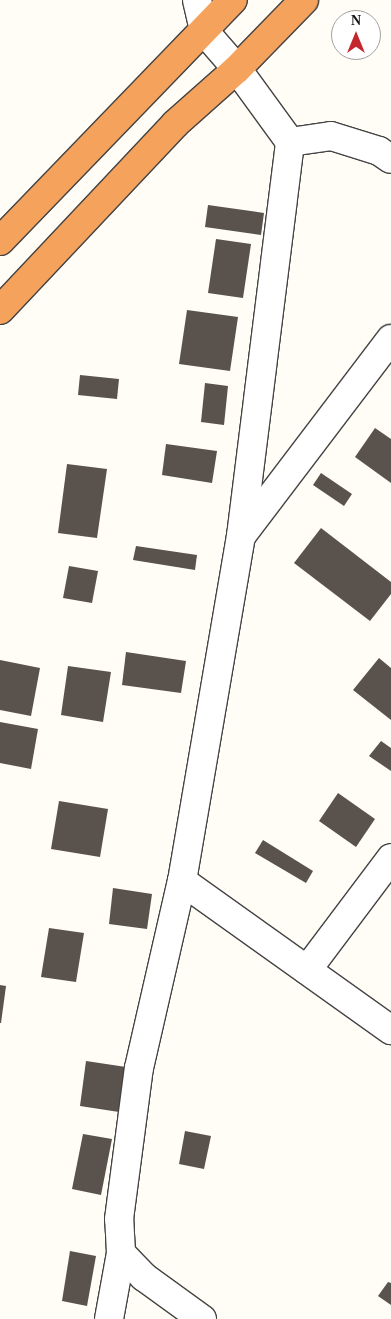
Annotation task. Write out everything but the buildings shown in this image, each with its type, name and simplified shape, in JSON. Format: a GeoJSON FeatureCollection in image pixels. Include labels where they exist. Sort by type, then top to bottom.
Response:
{"type":"FeatureCollection","features":[{"type":"Feature","properties":{"kind":"highway"},"geometry":{"type":"LineString","coordinates":[[0,241],[233,0]]}},
{"type":"Feature","properties":{"kind":"highway"},"geometry":{"type":"LineString","coordinates":[[0,310],[175,124],[237,69],[304,0]]}},
{"type":"Feature","properties":{"kind":"street"},"geometry":{"type":"LineString","coordinates":[[109,1319],[121,1253],[119,1219],[139,1068],[182,881],[241,536],[290,142],[237,69],[204,30],[197,0]]}},
{"type":"Feature","properties":{"kind":"street"},"geometry":{"type":"LineString","coordinates":[[290,142],[331,136],[379,151],[391,159]]}},
{"type":"Feature","properties":{"kind":"street"},"geometry":{"type":"LineString","coordinates":[[241,536],[391,340]]}},
{"type":"Feature","properties":{"kind":"street"},"geometry":{"type":"LineString","coordinates":[[307,970],[391,858]]}},
{"type":"Feature","properties":{"kind":"street"},"geometry":{"type":"LineString","coordinates":[[182,881],[391,1030]]}},
{"type":"Feature","properties":{"kind":"street"},"geometry":{"type":"LineString","coordinates":[[121,1253],[144,1277],[202,1319]]}}]}
